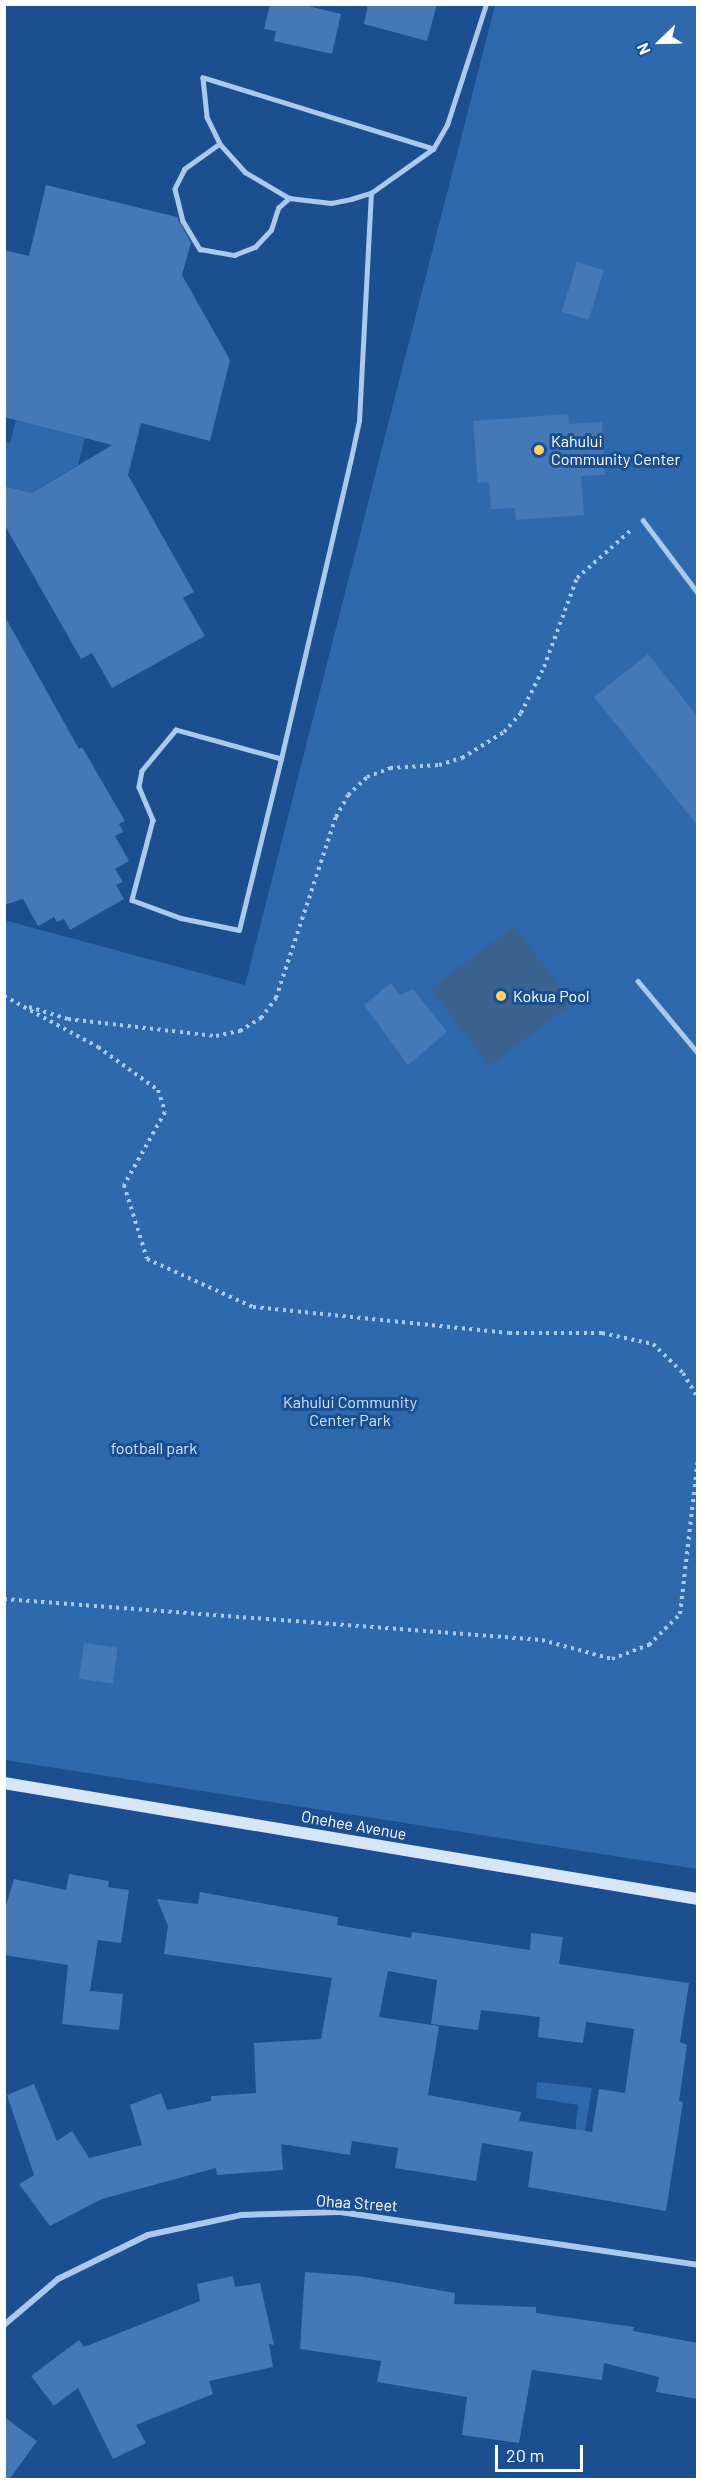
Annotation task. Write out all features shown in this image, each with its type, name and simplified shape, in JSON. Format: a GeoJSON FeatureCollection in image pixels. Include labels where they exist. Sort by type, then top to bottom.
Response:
{"type":"FeatureCollection","features":[{"type":"Feature","properties":{"kind":"street","name":"Onehee Avenue"},"geometry":{"type":"LineString","coordinates":[[4,1783],[698,1899]]}},
{"type":"Feature","properties":{"kind":"street","name":"Ohaa Street"},"geometry":{"type":"LineString","coordinates":[[4,2325],[58,2279],[148,2235],[241,2215],[340,2212],[698,2265]]}},
{"type":"Feature","properties":{"kind":"lane"},"geometry":{"type":"LineString","coordinates":[[433,149],[203,78],[207,117],[220,144],[245,172],[289,198],[331,203],[372,193],[433,149],[447,125],[486,4]]}},
{"type":"Feature","properties":{"kind":"lane"},"geometry":{"type":"LineString","coordinates":[[220,144],[185,169],[175,189],[179,210],[200,249],[234,255],[255,247],[271,230],[278,208],[289,198]]}},
{"type":"Feature","properties":{"kind":"lane"},"geometry":{"type":"LineString","coordinates":[[281,759],[176,730],[142,771],[139,787],[153,820],[132,900],[181,918],[239,930],[281,759],[358,421],[372,193]]}},
{"type":"Feature","properties":{"kind":"lane"},"geometry":{"type":"LineString","coordinates":[[643,520],[698,593]]}},
{"type":"Feature","properties":{"kind":"lane"},"geometry":{"type":"LineString","coordinates":[[638,981],[698,1053]]}},
{"type":"Feature","properties":{"kind":"path"},"geometry":{"type":"LineString","coordinates":[[20,1005],[68,1018],[216,1036],[240,1031],[261,1018],[276,998],[336,817],[348,795],[367,777],[390,768],[439,765],[462,758],[504,732],[521,713],[544,667],[577,578],[643,520]]}},
{"type":"Feature","properties":{"kind":"path"},"geometry":{"type":"LineString","coordinates":[[4,996],[98,1047],[158,1090],[165,1112],[157,1132],[124,1185],[147,1259],[253,1307],[509,1333],[603,1332],[653,1344],[683,1373],[698,1398]]}},
{"type":"Feature","properties":{"kind":"path"},"geometry":{"type":"LineString","coordinates":[[4,1599],[542,1641],[612,1659],[649,1645],[680,1614],[698,1458]]}},
{"type":"Feature","properties":{"kind":"green space","name":"Kahului Community Center Park"},"geometry":{"type":"Polygon","coordinates":[[[495,5],[697,5],[697,1869],[5,1760],[4,920],[245,985],[495,5]]]}},
{"type":"Feature","properties":{"kind":"green space"},"geometry":{"type":"Polygon","coordinates":[[[16,420],[85,438],[78,465],[32,493],[5,486],[4,442],[10,443],[16,420]]]}},
{"type":"Feature","properties":{"kind":"green space"},"geometry":{"type":"Polygon","coordinates":[[[537,2082],[592,2088],[584,2135],[575,2134],[578,2105],[536,2098],[537,2082]]]}},
{"type":"Feature","properties":{"kind":"shaded area","name":"Kokua Pool"},"geometry":{"type":"Polygon","coordinates":[[[514,926],[572,1003],[489,1066],[431,989],[514,926]]]}},
{"type":"Feature","properties":{"kind":"building"},"geometry":{"type":"Polygon","coordinates":[[[270,4],[300,4],[341,14],[332,54],[274,41],[276,31],[264,29],[270,4]]]}},
{"type":"Feature","properties":{"kind":"building"},"geometry":{"type":"Polygon","coordinates":[[[368,4],[437,4],[427,41],[364,24],[368,4]]]}},
{"type":"Feature","properties":{"kind":"building"},"geometry":{"type":"Polygon","coordinates":[[[46,185],[177,217],[191,243],[182,275],[230,360],[210,441],[141,423],[128,475],[194,592],[183,598],[205,636],[112,688],[92,653],[81,659],[4,524],[4,486],[32,493],[112,445],[4,417],[4,250],[29,256],[46,185]]]}},
{"type":"Feature","properties":{"kind":"building"},"geometry":{"type":"Polygon","coordinates":[[[577,262],[604,270],[589,320],[562,312],[577,262]]]}},
{"type":"Feature","properties":{"kind":"building","name":"Kahului Community Center"},"geometry":{"type":"Polygon","coordinates":[[[568,414],[569,424],[602,422],[605,475],[581,476],[584,515],[516,520],[515,508],[491,509],[489,482],[478,483],[473,421],[568,414]]]}},
{"type":"Feature","properties":{"kind":"building"},"geometry":{"type":"Polygon","coordinates":[[[4,615],[79,749],[82,747],[125,821],[119,824],[123,832],[115,836],[129,861],[115,869],[123,882],[116,885],[124,899],[70,930],[64,919],[57,922],[54,917],[38,926],[23,899],[4,905],[4,615]]]}},
{"type":"Feature","properties":{"kind":"building"},"geometry":{"type":"Polygon","coordinates":[[[648,654],[698,717],[698,826],[594,697],[648,654]]]}},
{"type":"Feature","properties":{"kind":"building"},"geometry":{"type":"Polygon","coordinates":[[[391,983],[400,995],[413,989],[447,1032],[408,1065],[364,1005],[391,983]]]}},
{"type":"Feature","properties":{"kind":"building"},"geometry":{"type":"Polygon","coordinates":[[[84,1643],[118,1648],[113,1683],[79,1679],[84,1643]]]}},
{"type":"Feature","properties":{"kind":"building"},"geometry":{"type":"Polygon","coordinates":[[[69,1874],[109,1881],[108,1887],[129,1890],[121,1943],[98,1940],[90,1991],[123,1994],[119,2030],[62,2024],[68,1965],[4,1955],[4,1912],[14,1879],[66,1890],[69,1874]]]}},
{"type":"Feature","properties":{"kind":"building"},"geometry":{"type":"Polygon","coordinates":[[[200,1892],[338,1917],[337,1925],[411,1938],[412,1932],[530,1950],[531,1933],[563,1937],[559,1964],[689,1983],[680,2042],[687,2045],[679,2101],[683,2102],[666,2211],[528,2187],[533,2152],[482,2143],[476,2181],[395,2168],[398,2148],[352,2141],[350,2155],[281,2144],[283,2170],[217,2175],[216,2168],[102,2199],[50,2226],[19,2184],[34,2175],[7,2095],[34,2084],[57,2141],[72,2131],[89,2158],[142,2145],[130,2105],[161,2093],[167,2110],[211,2101],[211,2096],[256,2093],[254,2043],[321,2039],[332,1978],[164,1954],[168,1926],[157,1899],[198,1904],[200,1892]],[[388,1971],[379,2017],[439,2026],[428,2095],[521,2112],[519,2121],[592,2132],[599,2089],[625,2093],[634,2029],[586,2022],[583,2043],[538,2037],[540,2017],[481,2010],[478,2030],[431,2024],[437,1980],[388,1971]]]}},
{"type":"Feature","properties":{"kind":"building"},"geometry":{"type":"Polygon","coordinates":[[[305,2272],[358,2276],[455,2293],[454,2304],[536,2307],[536,2313],[634,2327],[633,2331],[698,2343],[698,2399],[656,2392],[659,2377],[604,2363],[602,2380],[532,2370],[519,2443],[462,2435],[467,2397],[377,2382],[381,2361],[300,2349],[305,2272]]]}},
{"type":"Feature","properties":{"kind":"building"},"geometry":{"type":"Polygon","coordinates":[[[233,2276],[235,2287],[260,2283],[274,2345],[269,2344],[273,2367],[209,2381],[213,2394],[136,2425],[146,2443],[113,2459],[78,2388],[54,2406],[31,2376],[79,2340],[84,2347],[200,2301],[197,2284],[233,2276]]]}},
{"type":"Feature","properties":{"kind":"building"},"geometry":{"type":"Polygon","coordinates":[[[4,2417],[37,2441],[9,2480],[4,2480],[4,2417]]]}},
{"type":"Feature","properties":{"kind":"place","name":"Kahului Community Center"},"geometry":{"type":"Point","coordinates":[539,450]}},
{"type":"Feature","properties":{"kind":"place","name":"Kokua Pool"},"geometry":{"type":"Point","coordinates":[501,996]}},
{"type":"Feature","properties":{"kind":"park label","name":"football park"},"geometry":{"type":"Point","coordinates":[154,1448]}}]}
